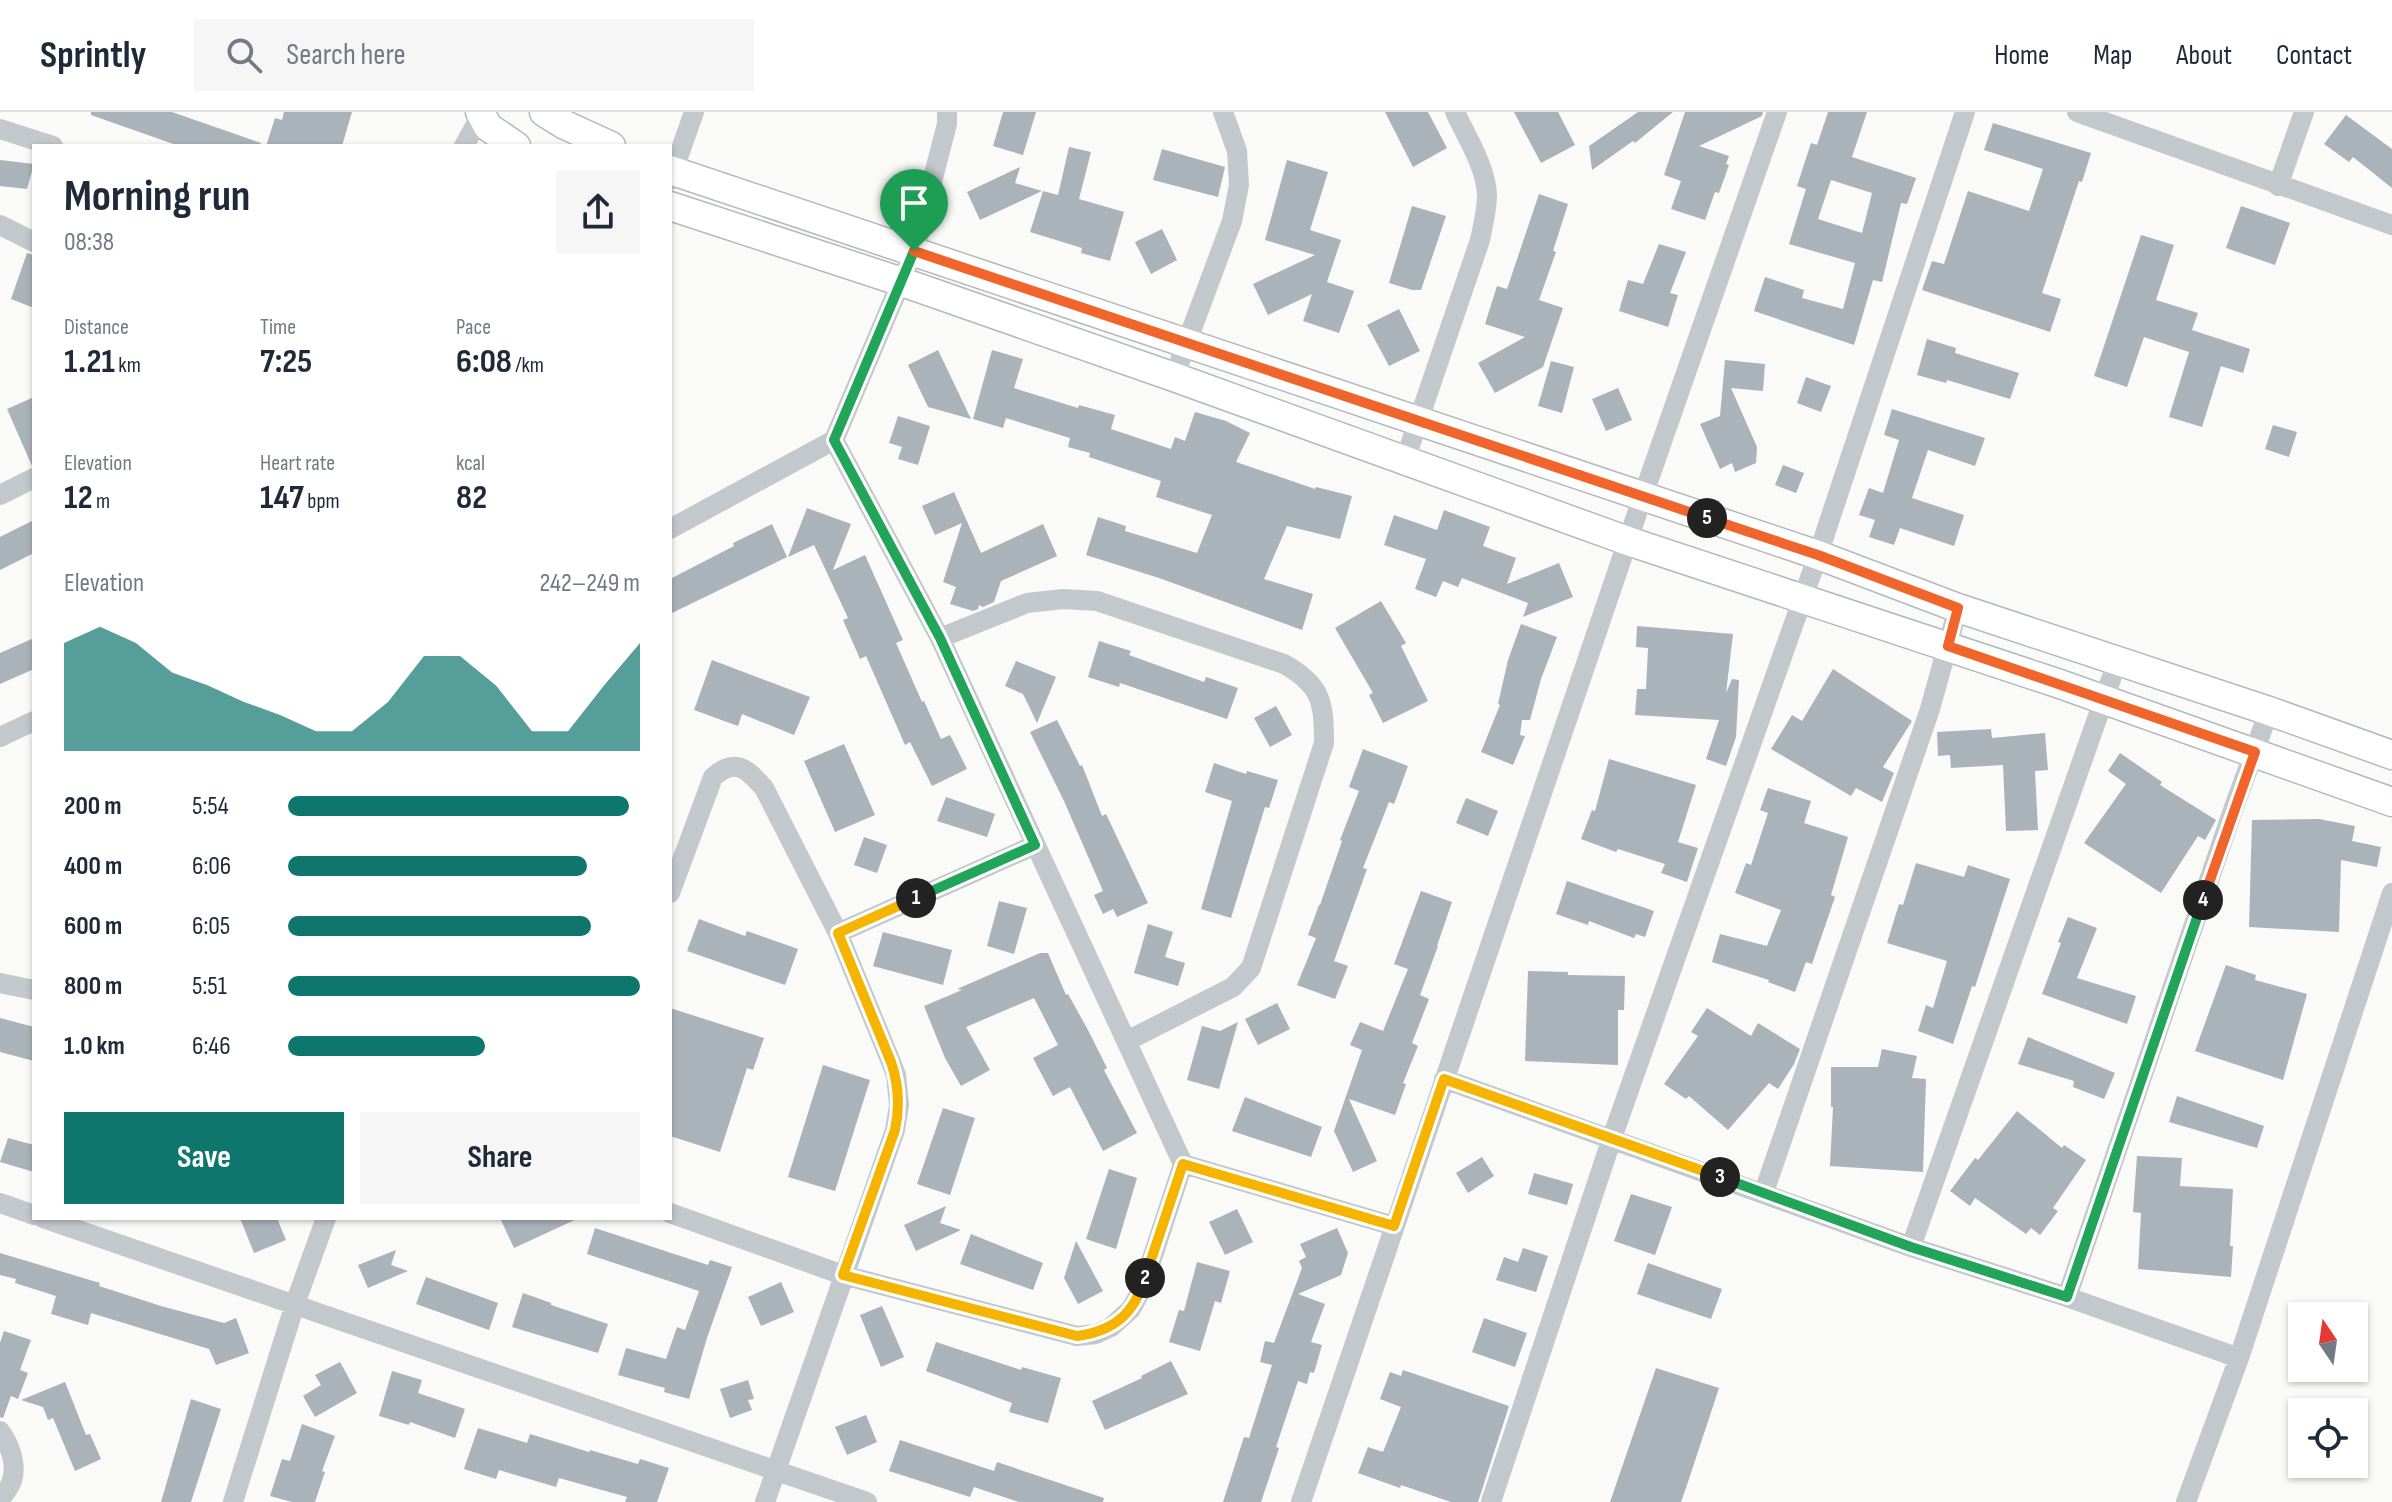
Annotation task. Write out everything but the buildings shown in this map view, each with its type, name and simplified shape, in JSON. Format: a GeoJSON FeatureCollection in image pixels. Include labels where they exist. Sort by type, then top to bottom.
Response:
{"type":"FeatureCollection","features":[{"type":"Feature","properties":{"kind":"street"},"geometry":{"type":"LineString","coordinates":[[544,112],[607,144]]}},
{"type":"Feature","properties":{"kind":"street"},"geometry":{"type":"LineString","coordinates":[[672,171],[694,112]]}},
{"type":"Feature","properties":{"kind":"street"},"geometry":{"type":"LineString","coordinates":[[672,528],[834,440],[914,251],[947,124],[947,112]]}},
{"type":"Feature","properties":{"kind":"street"},"geometry":{"type":"LineString","coordinates":[[1174,377],[1232,221],[1239,185],[1237,151],[1223,112]]}},
{"type":"Feature","properties":{"kind":"street"},"geometry":{"type":"LineString","coordinates":[[1405,460],[1480,240],[1485,216],[1485,180],[1455,112]]}},
{"type":"Feature","properties":{"kind":"street"},"geometry":{"type":"LineString","coordinates":[[1301,1502],[1777,112]]}},
{"type":"Feature","properties":{"kind":"street"},"geometry":{"type":"LineString","coordinates":[[1491,1502],[1612,1138],[1818,555],[1965,112]]}},
{"type":"Feature","properties":{"kind":"street"},"geometry":{"type":"LineString","coordinates":[[2077,112],[2134,121],[2278,186],[2392,225]]}},
{"type":"Feature","properties":{"kind":"street"},"geometry":{"type":"LineString","coordinates":[[2278,186],[2304,112]]}},
{"type":"Feature","properties":{"kind":"street"},"geometry":{"type":"LineString","coordinates":[[465,144],[480,114]]}},
{"type":"Feature","properties":{"kind":"street"},"geometry":{"type":"LineString","coordinates":[[480,114],[488,127],[513,144]]}},
{"type":"Feature","properties":{"kind":"street"},"geometry":{"type":"LineString","coordinates":[[0,129],[47,144]]}},
{"type":"Feature","properties":{"kind":"street"},"geometry":{"type":"LineString","coordinates":[[672,174],[914,251],[1818,555],[1958,608],[2392,755]]}},
{"type":"Feature","properties":{"kind":"street"},"geometry":{"type":"LineString","coordinates":[[672,207],[902,282],[1628,541],[1948,646],[2392,802]]}},
{"type":"Feature","properties":{"kind":"street"},"geometry":{"type":"LineString","coordinates":[[0,225],[32,241]]}},
{"type":"Feature","properties":{"kind":"street"},"geometry":{"type":"LineString","coordinates":[[672,1214],[843,1275],[1077,1336],[1096,1334],[1111,1327],[1131,1309],[1142,1289],[1183,1164],[940,638],[834,440]]}},
{"type":"Feature","properties":{"kind":"street"},"geometry":{"type":"LineString","coordinates":[[0,495],[32,479]]}},
{"type":"Feature","properties":{"kind":"street"},"geometry":{"type":"LineString","coordinates":[[940,638],[1027,603],[1063,599],[1097,601],[1284,664],[1304,676],[1318,694],[1324,720],[1324,743],[1251,968],[1233,987],[1127,1041]]}},
{"type":"Feature","properties":{"kind":"street"},"geometry":{"type":"LineString","coordinates":[[1764,1192],[1930,709],[1958,608]]}},
{"type":"Feature","properties":{"kind":"street"},"geometry":{"type":"LineString","coordinates":[[1911,1247],[2117,662]]}},
{"type":"Feature","properties":{"kind":"street"},"geometry":{"type":"LineString","coordinates":[[2067,1297],[2269,711]]}},
{"type":"Feature","properties":{"kind":"street"},"geometry":{"type":"LineString","coordinates":[[0,737],[32,722]]}},
{"type":"Feature","properties":{"kind":"street"},"geometry":{"type":"LineString","coordinates":[[672,888],[713,777],[722,769],[736,766],[748,771],[764,788],[838,933],[896,1075],[899,1105],[895,1130],[765,1502]]}},
{"type":"Feature","properties":{"kind":"street"},"geometry":{"type":"LineString","coordinates":[[838,933],[1035,845]]}},
{"type":"Feature","properties":{"kind":"street"},"geometry":{"type":"LineString","coordinates":[[2186,1502],[2239,1358],[2392,893]]}},
{"type":"Feature","properties":{"kind":"street"},"geometry":{"type":"LineString","coordinates":[[0,983],[32,990]]}},
{"type":"Feature","properties":{"kind":"street"},"geometry":{"type":"LineString","coordinates":[[1444,1079],[1911,1247],[2067,1297],[2239,1358]]}},
{"type":"Feature","properties":{"kind":"street"},"geometry":{"type":"LineString","coordinates":[[1183,1164],[1394,1226]]}},
{"type":"Feature","properties":{"kind":"street"},"geometry":{"type":"LineString","coordinates":[[0,1203],[32,1214]]}},
{"type":"Feature","properties":{"kind":"street"},"geometry":{"type":"LineString","coordinates":[[49,1220],[867,1502]]}},
{"type":"Feature","properties":{"kind":"street"},"geometry":{"type":"LineString","coordinates":[[233,1502],[295,1304],[325,1220]]}},
{"type":"Feature","properties":{"kind":"street"},"geometry":{"type":"LineString","coordinates":[[0,1431],[10,1449],[14,1473],[0,1500]]}},
{"type":"Feature","properties":{"kind":"route"},"geometry":{"type":"LineString","coordinates":[[914,251],[1818,555],[1958,608],[1948,646],[2255,752],[2067,1297],[1911,1247],[1444,1079],[1394,1226],[1183,1164],[1142,1289],[1131,1309],[1111,1327],[1096,1334],[1077,1336],[1059,1333],[843,1275],[895,1130],[899,1105],[896,1075],[838,933],[1035,845],[940,638],[834,440],[914,251]]}}]}
